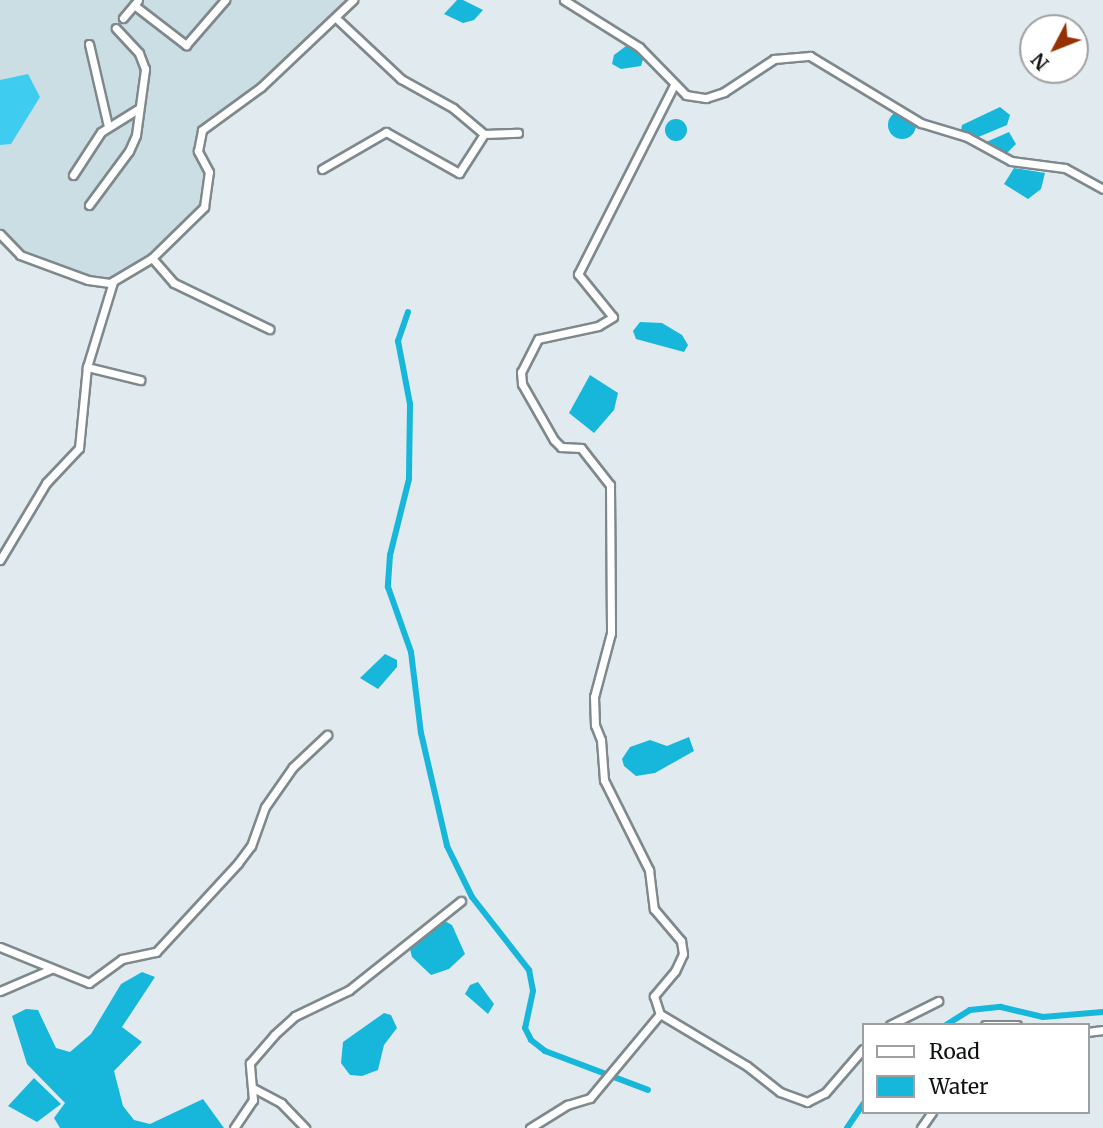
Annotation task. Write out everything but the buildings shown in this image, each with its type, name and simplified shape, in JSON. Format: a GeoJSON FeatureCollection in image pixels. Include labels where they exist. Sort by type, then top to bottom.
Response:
{"type":"FeatureCollection","features":[{"type":"Feature","properties":{"kind":"street"},"geometry":{"type":"LineString","coordinates":[[123,18],[136,2],[186,45],[225,0]]}},
{"type":"Feature","properties":{"kind":"street"},"geometry":{"type":"LineString","coordinates":[[0,234],[20,255],[88,281],[113,282],[152,258],[204,207],[209,172],[198,151],[202,130],[261,87],[353,0]]}},
{"type":"Feature","properties":{"kind":"street"},"geometry":{"type":"LineString","coordinates":[[564,0],[639,47],[674,85],[686,94],[706,98],[724,92],[774,59],[810,56],[921,123],[967,137],[1011,161],[1065,168],[1103,189]]}},
{"type":"Feature","properties":{"kind":"street"},"geometry":{"type":"LineString","coordinates":[[336,18],[401,79],[453,108],[484,134],[518,133]]}},
{"type":"Feature","properties":{"kind":"street"},"geometry":{"type":"LineString","coordinates":[[89,205],[130,151],[145,69],[139,53],[116,28]]}},
{"type":"Feature","properties":{"kind":"street"},"geometry":{"type":"LineString","coordinates":[[89,44],[108,126]]}},
{"type":"Feature","properties":{"kind":"street"},"geometry":{"type":"LineString","coordinates":[[674,85],[578,274],[613,317],[598,326],[538,339],[520,372],[526,396],[554,440],[561,447],[580,448],[610,485],[611,633],[594,697],[595,725],[601,740],[604,780],[649,870],[653,909],[681,941],[683,954],[675,971],[654,996],[660,1014],[747,1066],[780,1092],[807,1102],[825,1093],[862,1050]]}},
{"type":"Feature","properties":{"kind":"street"},"geometry":{"type":"LineString","coordinates":[[73,176],[108,126],[138,109]]}},
{"type":"Feature","properties":{"kind":"street"},"geometry":{"type":"LineString","coordinates":[[322,169],[386,132],[459,173],[484,134]]}},
{"type":"Feature","properties":{"kind":"street"},"geometry":{"type":"LineString","coordinates":[[152,258],[174,283],[269,329]]}},
{"type":"Feature","properties":{"kind":"street"},"geometry":{"type":"LineString","coordinates":[[0,560],[11,548],[46,483],[79,448],[87,367],[113,282]]}},
{"type":"Feature","properties":{"kind":"street"},"geometry":{"type":"LineString","coordinates":[[87,367],[140,380]]}},
{"type":"Feature","properties":{"kind":"street"},"geometry":{"type":"LineString","coordinates":[[0,947],[89,983],[122,959],[162,948],[239,863],[251,846],[265,807],[293,767],[327,735]]}},
{"type":"Feature","properties":{"kind":"street"},"geometry":{"type":"LineString","coordinates":[[234,1128],[255,1089],[250,1063],[274,1035],[295,1016],[349,990],[461,901]]}},
{"type":"Feature","properties":{"kind":"street"},"geometry":{"type":"LineString","coordinates":[[0,991],[51,969]]}},
{"type":"Feature","properties":{"kind":"street"},"geometry":{"type":"LineString","coordinates":[[894,1023],[938,1001]]}},
{"type":"Feature","properties":{"kind":"street"},"geometry":{"type":"LineString","coordinates":[[530,1128],[567,1105],[586,1101],[603,1085],[660,1014]]}},
{"type":"Feature","properties":{"kind":"street"},"geometry":{"type":"LineString","coordinates":[[255,1089],[281,1103],[305,1128]]}},
{"type":"Feature","properties":{"kind":"shaded area"},"geometry":{"type":"Polygon","coordinates":[[[0,0],[351,0],[260,85],[202,129],[198,151],[209,171],[203,207],[153,256],[110,282],[88,280],[21,254],[0,233],[0,0]]]}},
{"type":"Feature","properties":{"kind":"shaded area"},"geometry":{"type":"Polygon","coordinates":[[[28,74],[40,97],[11,144],[0,145],[0,80],[28,74]]]}},
{"type":"Feature","properties":{"kind":"water"},"geometry":{"type":"Polygon","coordinates":[[[457,0],[463,0],[483,10],[474,20],[463,23],[444,14],[457,0]]]}},
{"type":"Feature","properties":{"kind":"water"},"geometry":{"type":"Polygon","coordinates":[[[626,46],[644,56],[641,66],[621,69],[612,64],[614,55],[626,46]]]}},
{"type":"Feature","properties":{"kind":"water"},"geometry":{"type":"Polygon","coordinates":[[[1000,107],[1010,115],[1007,125],[976,138],[961,130],[962,125],[1000,107]]]}},
{"type":"Feature","properties":{"kind":"water"},"geometry":{"type":"Polygon","coordinates":[[[902,111],[912,115],[916,125],[912,135],[902,139],[892,135],[888,125],[892,115],[902,111]]]}},
{"type":"Feature","properties":{"kind":"water"},"geometry":{"type":"Polygon","coordinates":[[[676,119],[684,122],[687,130],[684,138],[676,141],[668,138],[665,130],[668,122],[676,119]]]}},
{"type":"Feature","properties":{"kind":"water"},"geometry":{"type":"Polygon","coordinates":[[[1009,132],[1016,144],[1004,156],[984,143],[1009,132]]]}},
{"type":"Feature","properties":{"kind":"water"},"geometry":{"type":"Polygon","coordinates":[[[1014,168],[1045,173],[1041,189],[1028,199],[1004,184],[1014,168]]]}},
{"type":"Feature","properties":{"kind":"water"},"geometry":{"type":"Polygon","coordinates":[[[640,322],[662,323],[682,335],[688,345],[684,352],[636,339],[633,331],[640,322]]]}},
{"type":"Feature","properties":{"kind":"water"},"geometry":{"type":"Polygon","coordinates":[[[590,375],[618,393],[614,410],[594,433],[569,413],[590,375]]]}},
{"type":"Feature","properties":{"kind":"water"},"geometry":{"type":"Polygon","coordinates":[[[385,654],[397,660],[397,667],[378,689],[360,678],[385,654]]]}},
{"type":"Feature","properties":{"kind":"water"},"geometry":{"type":"Polygon","coordinates":[[[689,737],[694,751],[655,773],[636,776],[624,766],[622,759],[630,747],[650,740],[667,746],[689,737]]]}},
{"type":"Feature","properties":{"kind":"water"},"geometry":{"type":"Polygon","coordinates":[[[443,920],[452,925],[465,954],[449,969],[431,975],[412,957],[409,945],[443,920]]]}},
{"type":"Feature","properties":{"kind":"water"},"geometry":{"type":"Polygon","coordinates":[[[142,972],[155,977],[122,1027],[142,1042],[114,1071],[123,1106],[134,1120],[150,1124],[203,1099],[224,1128],[60,1128],[54,1118],[65,1103],[27,1064],[12,1016],[26,1009],[38,1010],[56,1048],[70,1052],[91,1034],[121,984],[142,972]]]}},
{"type":"Feature","properties":{"kind":"water"},"geometry":{"type":"Polygon","coordinates":[[[478,982],[494,1004],[488,1014],[465,994],[470,985],[478,982]]]}},
{"type":"Feature","properties":{"kind":"water"},"geometry":{"type":"Polygon","coordinates":[[[384,1013],[391,1015],[397,1028],[384,1045],[378,1070],[362,1076],[350,1075],[341,1063],[343,1042],[384,1013]]]}},
{"type":"Feature","properties":{"kind":"water"},"geometry":{"type":"Polygon","coordinates":[[[34,1078],[61,1104],[37,1122],[8,1106],[34,1078]]]}},
{"type":"Feature","properties":{"kind":"waterway"},"geometry":{"type":"LineString","coordinates":[[408,312],[398,341],[410,404],[409,479],[390,555],[388,587],[411,652],[421,733],[447,846],[472,897],[529,970],[533,991],[525,1028],[531,1040],[545,1051],[648,1090]]}},
{"type":"Feature","properties":{"kind":"waterway"},"geometry":{"type":"LineString","coordinates":[[949,1023],[970,1010],[1001,1007],[1043,1017],[1103,1012]]}},
{"type":"Feature","properties":{"kind":"waterway"},"geometry":{"type":"LineString","coordinates":[[847,1128],[862,1106]]}}]}
